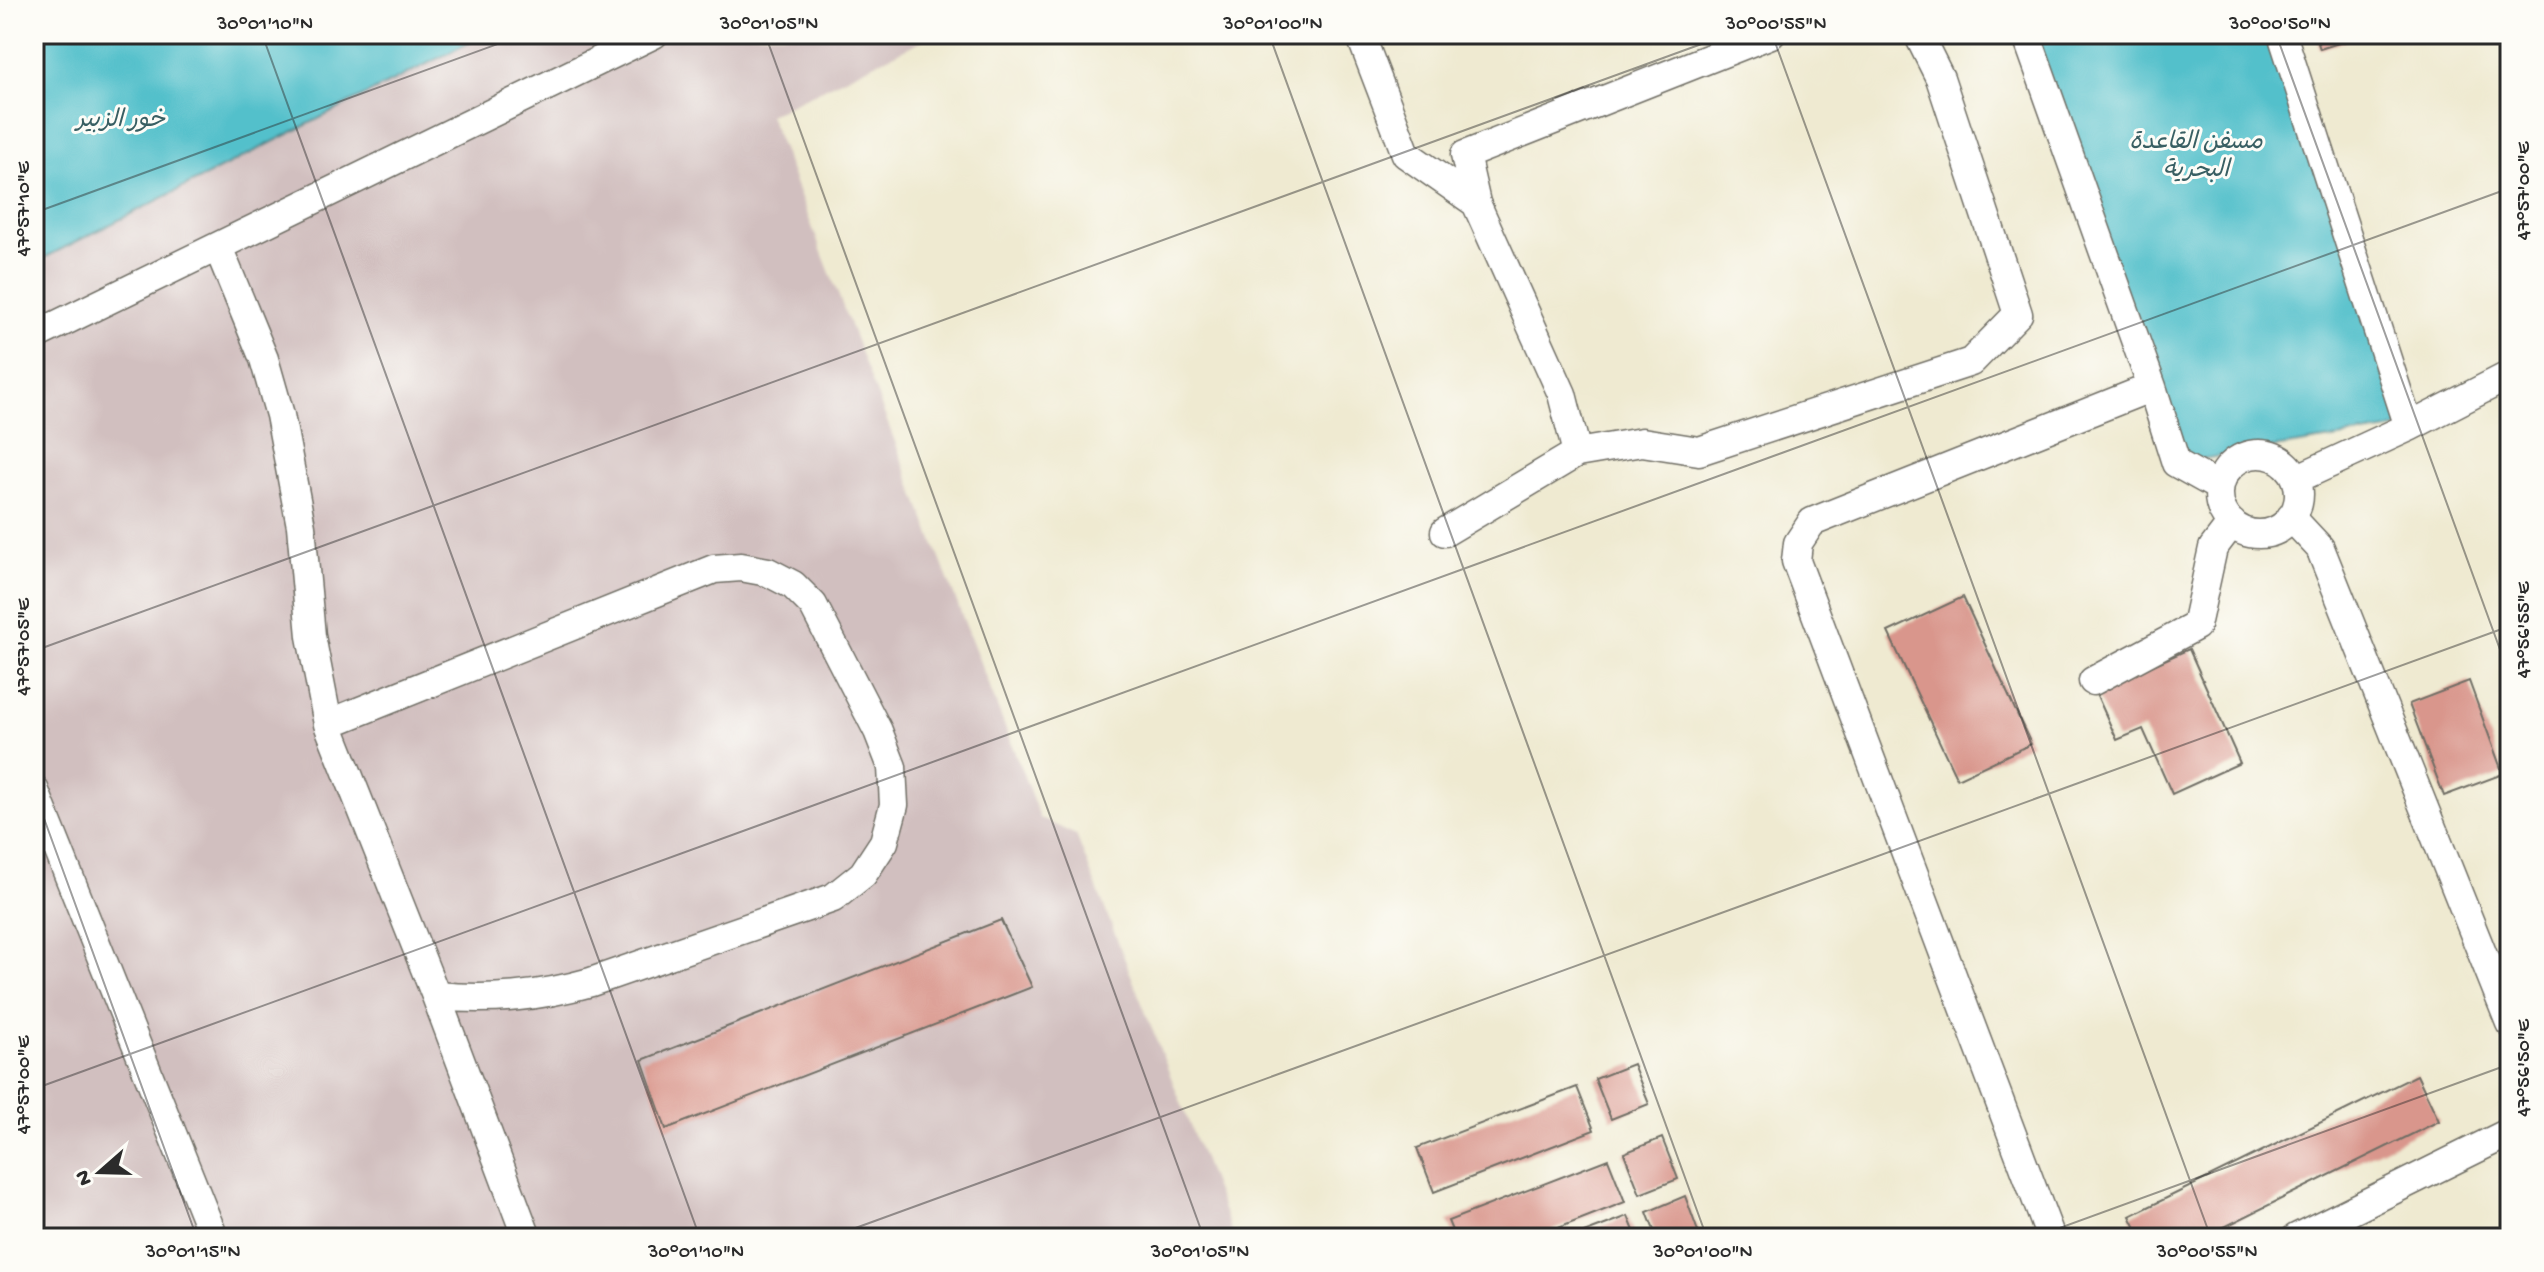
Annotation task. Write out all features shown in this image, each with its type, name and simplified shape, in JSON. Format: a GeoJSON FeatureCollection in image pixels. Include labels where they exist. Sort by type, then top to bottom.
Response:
{"type":"FeatureCollection","features":[{"type":"Feature","properties":{"kind":"lane"},"geometry":{"type":"LineString","coordinates":[[34,336],[654,34]]}},
{"type":"Feature","properties":{"kind":"lane"},"geometry":{"type":"LineString","coordinates":[[1360,34],[1406,154],[1476,203]]}},
{"type":"Feature","properties":{"kind":"lane"},"geometry":{"type":"LineString","coordinates":[[1577,453],[1562,394],[1476,203],[1465,155],[1771,34]]}},
{"type":"Feature","properties":{"kind":"lane"},"geometry":{"type":"LineString","coordinates":[[1445,532],[1577,453],[1642,442],[1699,451],[1971,362],[2018,314],[1940,78],[1918,34]]}},
{"type":"Feature","properties":{"kind":"lane"},"geometry":{"type":"LineString","coordinates":[[2026,34],[2152,387],[2176,463],[2219,487]]}},
{"type":"Feature","properties":{"kind":"lane"},"geometry":{"type":"LineString","coordinates":[[2282,34],[2409,427]]}},
{"type":"Feature","properties":{"kind":"lane"},"geometry":{"type":"LineString","coordinates":[[218,247],[264,359],[280,415],[301,526],[311,636],[328,724],[436,996],[527,1238]]}},
{"type":"Feature","properties":{"kind":"lane"},"geometry":{"type":"LineString","coordinates":[[2296,479],[2409,427],[2510,375]]}},
{"type":"Feature","properties":{"kind":"lane"},"geometry":{"type":"LineString","coordinates":[[2051,1238],[1796,561],[1798,543],[1812,522],[2152,387]]}},
{"type":"Feature","properties":{"kind":"lane"},"geometry":{"type":"LineString","coordinates":[[2268,454],[2280,459],[2296,479],[2299,492],[2297,505],[2282,527],[2256,534],[2232,523],[2223,512],[2219,487],[2223,474],[2242,457],[2268,454]]}},
{"type":"Feature","properties":{"kind":"lane"},"geometry":{"type":"LineString","coordinates":[[2291,517],[2320,548],[2510,1023]]}},
{"type":"Feature","properties":{"kind":"lane"},"geometry":{"type":"LineString","coordinates":[[2093,681],[2196,626],[2213,548],[2232,523]]}},
{"type":"Feature","properties":{"kind":"lane"},"geometry":{"type":"LineString","coordinates":[[328,724],[714,569],[741,567],[768,572],[793,585],[813,605],[878,731],[892,767],[894,805],[884,842],[863,874],[833,898],[553,993],[488,999],[436,996]]}},
{"type":"Feature","properties":{"kind":"lane"},"geometry":{"type":"LineString","coordinates":[[34,789],[214,1238]]}},
{"type":"Feature","properties":{"kind":"lane"},"geometry":{"type":"LineString","coordinates":[[2296,1238],[2510,1132]]}},
{"type":"Feature","properties":{"kind":"shaded area"},"geometry":{"type":"Polygon","coordinates":[[[486,34],[935,34],[769,115],[1040,818],[1076,835],[1234,1238],[34,1238],[34,263],[486,34]]]}},
{"type":"Feature","properties":{"kind":"water","name":"خور الزبير"},"geometry":{"type":"Polygon","coordinates":[[[34,34],[486,34],[34,263],[34,34]]]}},
{"type":"Feature","properties":{"kind":"water","name":"مسفن القاعدة البحرية"},"geometry":{"type":"Polygon","coordinates":[[[2025,34],[2283,34],[2409,427],[2176,463],[2025,34]]]}},
{"type":"Feature","properties":{"kind":"building"},"geometry":{"type":"Polygon","coordinates":[[[2315,34],[2364,34],[2364,35],[2320,49],[2315,34]]]}},
{"type":"Feature","properties":{"kind":"building"},"geometry":{"type":"Polygon","coordinates":[[[1963,597],[2031,744],[1957,779],[1888,632],[1963,597]]]}},
{"type":"Feature","properties":{"kind":"building"},"geometry":{"type":"Polygon","coordinates":[[[2189,649],[2240,763],[2172,794],[2143,729],[2117,740],[2095,691],[2189,649]]]}},
{"type":"Feature","properties":{"kind":"building"},"geometry":{"type":"Polygon","coordinates":[[[2469,681],[2503,774],[2444,796],[2409,704],[2469,681]]]}},
{"type":"Feature","properties":{"kind":"building"},"geometry":{"type":"Polygon","coordinates":[[[1001,920],[1032,987],[666,1129],[642,1060],[1001,920]]]}},
{"type":"Feature","properties":{"kind":"building"},"geometry":{"type":"Polygon","coordinates":[[[1633,1064],[1649,1104],[1611,1119],[1595,1079],[1633,1064]]]}},
{"type":"Feature","properties":{"kind":"building"},"geometry":{"type":"Polygon","coordinates":[[[2417,1075],[2439,1121],[2202,1238],[2141,1238],[2130,1216],[2417,1075]]]}},
{"type":"Feature","properties":{"kind":"building"},"geometry":{"type":"Polygon","coordinates":[[[1577,1087],[1594,1130],[1434,1192],[1417,1148],[1577,1087]]]}},
{"type":"Feature","properties":{"kind":"building"},"geometry":{"type":"Polygon","coordinates":[[[1662,1138],[1678,1179],[1640,1194],[1624,1153],[1662,1138]]]}},
{"type":"Feature","properties":{"kind":"building"},"geometry":{"type":"Polygon","coordinates":[[[1608,1159],[1625,1202],[1533,1238],[1455,1238],[1448,1221],[1608,1159]]]}},
{"type":"Feature","properties":{"kind":"building"},"geometry":{"type":"Polygon","coordinates":[[[1685,1196],[1700,1237],[1657,1238],[1647,1212],[1685,1196]]]}},
{"type":"Feature","properties":{"kind":"building"},"geometry":{"type":"Polygon","coordinates":[[[1628,1216],[1637,1238],[1571,1238],[1628,1216]]]}}]}
